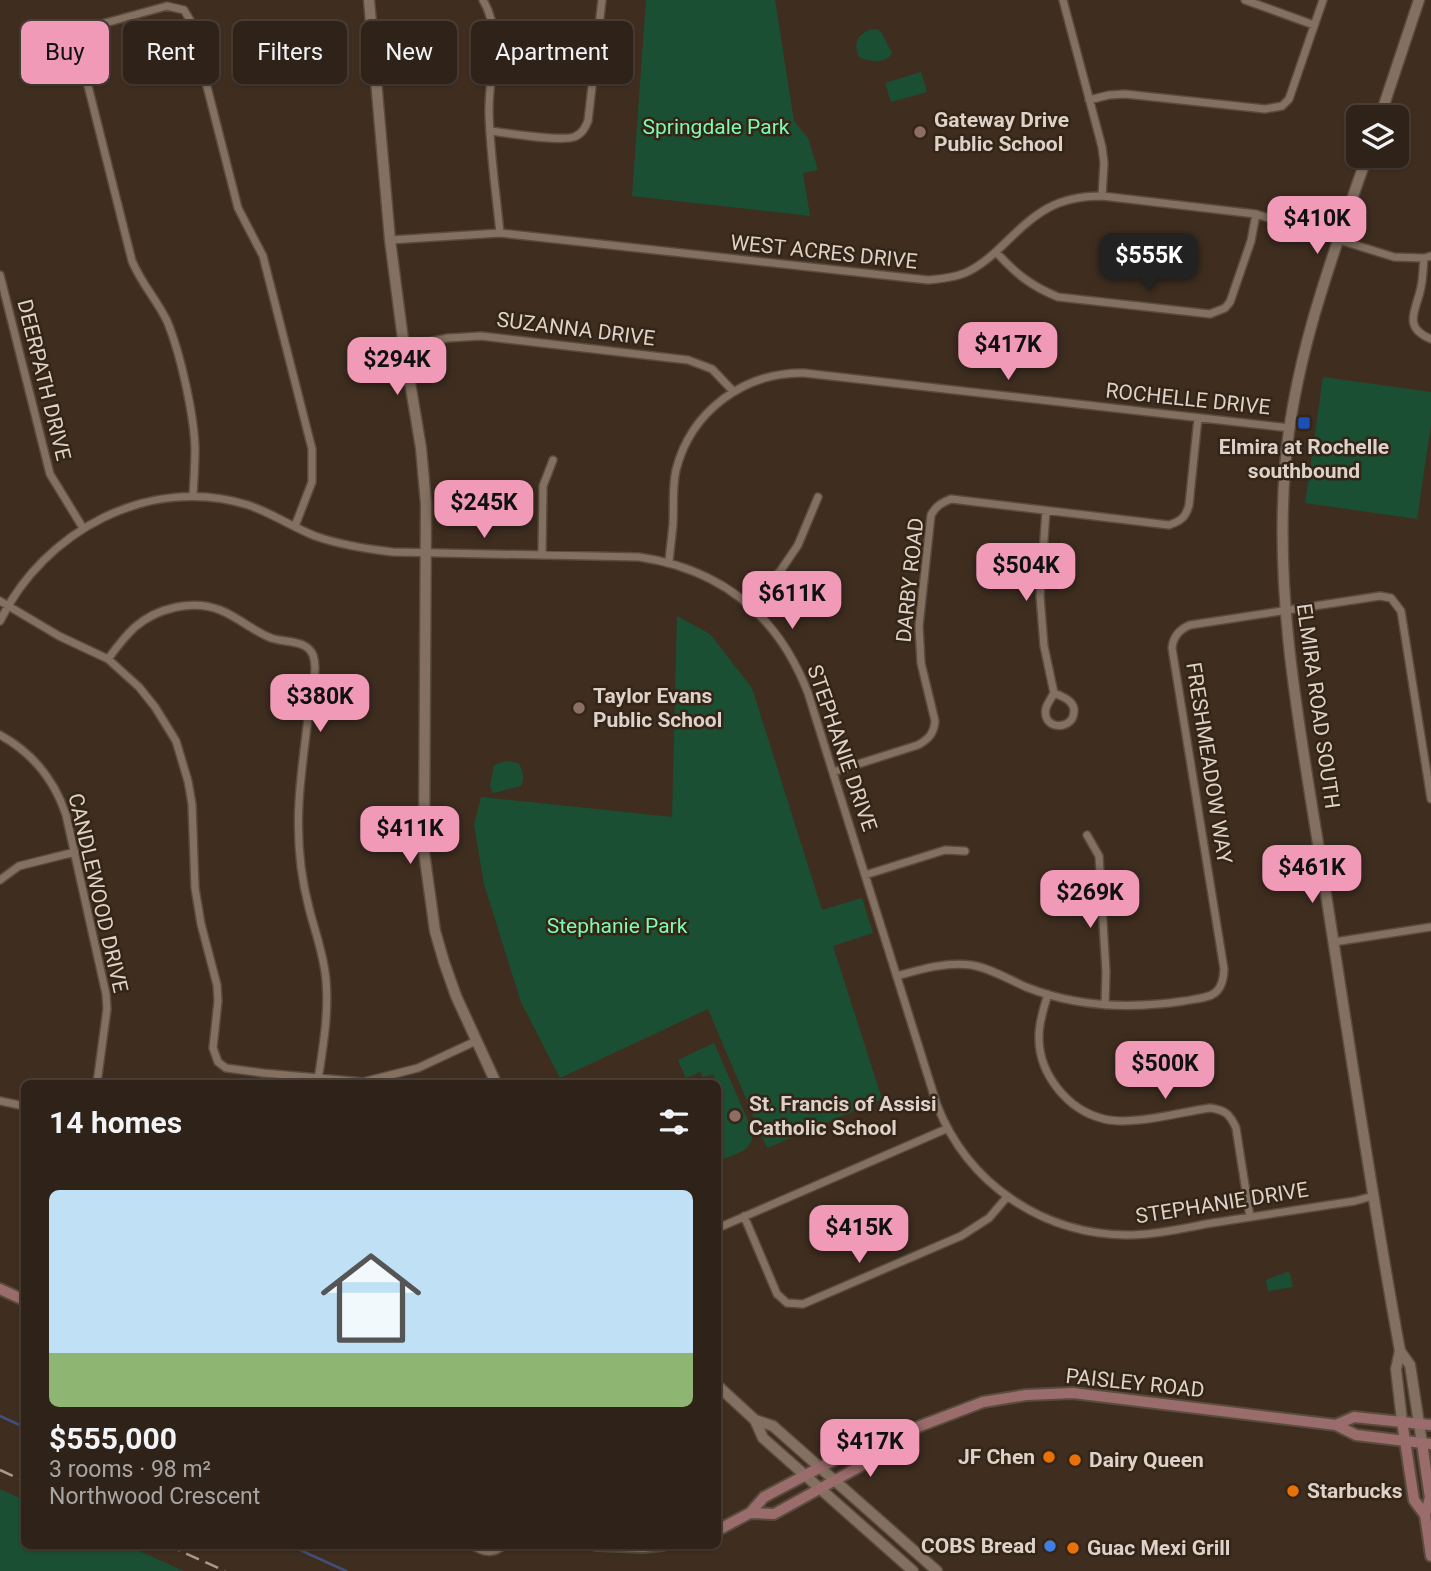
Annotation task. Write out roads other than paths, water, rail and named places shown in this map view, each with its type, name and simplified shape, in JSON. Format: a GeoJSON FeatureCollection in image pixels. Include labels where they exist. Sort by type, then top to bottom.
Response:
{"type":"FeatureCollection","features":[{"type":"Feature","properties":{"kind":"main road"},"geometry":{"type":"LineString","coordinates":[[0,1289],[21,1299]]}},
{"type":"Feature","properties":{"kind":"main road","name":"PAISLEY ROAD"},"geometry":{"type":"LineString","coordinates":[[750,1513],[774,1514],[877,1457],[897,1438],[920,1426],[982,1402],[1026,1395],[1073,1392],[1336,1425],[1356,1435],[1427,1444]]}},
{"type":"Feature","properties":{"kind":"main road","name":"PAISLEY ROAD"},"geometry":{"type":"LineString","coordinates":[[1336,1425],[1353,1417],[1425,1425]]}},
{"type":"Feature","properties":{"kind":"main road","name":"ELMIRA ROAD SOUTH"},"geometry":{"type":"LineString","coordinates":[[1402,1421],[1413,1500],[1425,1515]]}},
{"type":"Feature","properties":{"kind":"main road","name":"PAISLEY ROAD"},"geometry":{"type":"LineString","coordinates":[[721,1528],[750,1513],[764,1497],[804,1475],[874,1440],[897,1438]]}},
{"type":"Feature","properties":{"kind":"main road","name":"ELMIRA ROAD SOUTH"},"geometry":{"type":"LineString","coordinates":[[1427,1444],[1430,1498],[1425,1515],[1431,1556]]}},
{"type":"Feature","properties":{"kind":"street"},"geometry":{"type":"LineString","coordinates":[[369,0],[390,240],[424,478],[427,553],[424,852],[441,952],[456,996],[495,1080]]}},
{"type":"Feature","properties":{"kind":"street"},"geometry":{"type":"LineString","coordinates":[[483,0],[493,23],[495,37],[489,103],[499,233]]}},
{"type":"Feature","properties":{"kind":"street"},"geometry":{"type":"LineString","coordinates":[[490,131],[571,138],[585,129],[602,0]]}},
{"type":"Feature","properties":{"kind":"street"},"geometry":{"type":"LineString","coordinates":[[1063,0],[1104,163],[1102,196]]}},
{"type":"Feature","properties":{"kind":"street"},"geometry":{"type":"LineString","coordinates":[[1245,0],[1314,25]]}},
{"type":"Feature","properties":{"kind":"street"},"geometry":{"type":"LineString","coordinates":[[1089,100],[1125,94],[1275,109],[1289,99],[1323,0]]}},
{"type":"Feature","properties":{"kind":"street"},"geometry":{"type":"LineString","coordinates":[[1384,105],[1419,0]]}},
{"type":"Feature","properties":{"kind":"street"},"geometry":{"type":"LineString","coordinates":[[193,496],[190,407],[172,335],[132,261],[79,50],[79,41],[88,28],[167,6],[184,10],[190,20],[238,208],[263,256],[312,449],[312,482],[295,526]]}},
{"type":"Feature","properties":{"kind":"street","name":"ELMIRA ROAD SOUTH"},"geometry":{"type":"LineString","coordinates":[[1363,168],[1304,357],[1290,428],[1281,527],[1283,610],[1373,1196],[1400,1351],[1396,1369],[1402,1421]]}},
{"type":"Feature","properties":{"kind":"street","name":"WEST ACRES DRIVE"},"geometry":{"type":"LineString","coordinates":[[390,240],[499,233],[928,281],[965,273],[996,252],[1033,216],[1051,205],[1085,196],[1102,196],[1256,214],[1394,257],[1427,257]]}},
{"type":"Feature","properties":{"kind":"street"},"geometry":{"type":"LineString","coordinates":[[996,252],[1016,273],[1036,288],[1058,297],[1210,314],[1225,308],[1230,302],[1251,241],[1256,214]]}},
{"type":"Feature","properties":{"kind":"street"},"geometry":{"type":"LineString","coordinates":[[1427,257],[1412,315],[1415,328],[1431,339]]}},
{"type":"Feature","properties":{"kind":"street","name":"DEERPATH DRIVE"},"geometry":{"type":"LineString","coordinates":[[0,275],[50,474],[83,528]]}},
{"type":"Feature","properties":{"kind":"street","name":"SUZANNA DRIVE"},"geometry":{"type":"LineString","coordinates":[[404,347],[448,338],[481,336],[688,360],[712,369],[733,391]]}},
{"type":"Feature","properties":{"kind":"street","name":"ROCHELLE DRIVE"},"geometry":{"type":"LineString","coordinates":[[669,562],[674,484],[687,439],[698,423],[733,391],[768,376],[804,373],[1290,428]]}},
{"type":"Feature","properties":{"kind":"street","name":"DARBY ROAD"},"geometry":{"type":"LineString","coordinates":[[833,772],[926,741],[934,729],[935,720],[921,663],[919,626],[931,515],[935,507],[951,499],[1168,524],[1179,522],[1186,515],[1189,505],[1198,418]]}},
{"type":"Feature","properties":{"kind":"street"},"geometry":{"type":"LineString","coordinates":[[542,554],[542,486],[553,460]]}},
{"type":"Feature","properties":{"kind":"street","name":"STEPHANIE DRIVE"},"geometry":{"type":"LineString","coordinates":[[0,621],[8,605],[35,570],[83,528],[134,505],[193,496],[248,505],[314,536],[361,548],[393,552],[639,557],[669,562],[715,581],[750,604],[779,636],[797,667],[808,693],[937,1105],[946,1129],[986,1180],[1007,1197],[1040,1216],[1071,1229],[1129,1235],[1373,1196]]}},
{"type":"Feature","properties":{"kind":"street"},"geometry":{"type":"LineString","coordinates":[[750,604],[798,545],[818,497]]}},
{"type":"Feature","properties":{"kind":"street"},"geometry":{"type":"LineString","coordinates":[[1046,511],[1040,596],[1044,646],[1054,693],[1046,709],[1046,717],[1058,727],[1072,719],[1074,708],[1072,702],[1054,693]]}},
{"type":"Feature","properties":{"kind":"street","name":"FRESHMEADOW WAY"},"geometry":{"type":"LineString","coordinates":[[897,976],[936,965],[974,965],[1048,993],[1105,1005],[1153,1006],[1209,997],[1220,988],[1224,969],[1173,642],[1179,632],[1190,625],[1380,596],[1391,598],[1401,611],[1431,799]]}},
{"type":"Feature","properties":{"kind":"street"},"geometry":{"type":"LineString","coordinates":[[0,601],[59,636],[108,659],[139,687],[172,733],[183,759],[192,804],[195,887],[201,924],[217,985],[214,1056],[226,1068],[318,1080],[325,1027],[326,979],[323,957],[305,892],[298,827],[301,772],[314,673],[312,652],[299,643],[261,634],[219,609],[194,605],[171,609],[148,618],[127,635],[108,659]]}},
{"type":"Feature","properties":{"kind":"street","name":"CANDLEWOOD DRIVE"},"geometry":{"type":"LineString","coordinates":[[0,735],[23,750],[54,785],[66,815],[106,994],[107,1009],[97,1080]]}},
{"type":"Feature","properties":{"kind":"street"},"geometry":{"type":"LineString","coordinates":[[1087,835],[1099,856],[1106,972],[1105,1005]]}},
{"type":"Feature","properties":{"kind":"street"},"geometry":{"type":"LineString","coordinates":[[865,875],[945,850],[965,852]]}},
{"type":"Feature","properties":{"kind":"street"},"geometry":{"type":"LineString","coordinates":[[0,880],[19,866],[75,852]]}},
{"type":"Feature","properties":{"kind":"street"},"geometry":{"type":"LineString","coordinates":[[1334,942],[1431,927]]}},
{"type":"Feature","properties":{"kind":"street"},"geometry":{"type":"LineString","coordinates":[[1048,993],[1039,1036],[1045,1069],[1058,1089],[1077,1107],[1104,1119],[1129,1121],[1210,1108],[1223,1109],[1231,1116],[1236,1128],[1250,1217]]}},
{"type":"Feature","properties":{"kind":"street"},"geometry":{"type":"LineString","coordinates":[[375,1080],[418,1068],[476,1041]]}},
{"type":"Feature","properties":{"kind":"street"},"geometry":{"type":"LineString","coordinates":[[0,1101],[21,1105]]}},
{"type":"Feature","properties":{"kind":"street"},"geometry":{"type":"LineString","coordinates":[[721,1227],[946,1129]]}},
{"type":"Feature","properties":{"kind":"street"},"geometry":{"type":"LineString","coordinates":[[744,1216],[777,1294],[788,1303],[803,1304],[961,1236],[989,1218],[1007,1197]]}},
{"type":"Feature","properties":{"kind":"street","name":"ELMIRA ROAD SOUTH"},"geometry":{"type":"LineString","coordinates":[[1400,1351],[1410,1365],[1427,1444]]}},
{"type":"Feature","properties":{"kind":"street"},"geometry":{"type":"LineString","coordinates":[[721,1389],[755,1420],[763,1438],[912,1571]]}},
{"type":"Feature","properties":{"kind":"street"},"geometry":{"type":"LineString","coordinates":[[755,1420],[773,1426],[937,1571]]}},
{"type":"Feature","properties":{"kind":"street"},"geometry":{"type":"LineString","coordinates":[[481,1549],[489,1552],[499,1549]]}},
{"type":"Feature","properties":{"kind":"waterway"},"geometry":{"type":"LineString","coordinates":[[0,1416],[21,1426]]}},
{"type":"Feature","properties":{"kind":"waterway"},"geometry":{"type":"LineString","coordinates":[[298,1549],[346,1571]]}},
{"type":"Feature","properties":{"kind":"railway"},"geometry":{"type":"LineString","coordinates":[[0,1470],[21,1480]]}},
{"type":"Feature","properties":{"kind":"railway"},"geometry":{"type":"LineString","coordinates":[[176,1549],[225,1571]]}},
{"type":"Feature","properties":{"kind":"place","name":"Gateway Drive Public School"},"geometry":{"type":"Point","coordinates":[920,132]}},
{"type":"Feature","properties":{"kind":"place","name":"Elmira at Rochelle southbound"},"geometry":{"type":"Point","coordinates":[1304,423]}},
{"type":"Feature","properties":{"kind":"place","name":"Taylor Evans Public School"},"geometry":{"type":"Point","coordinates":[579,708]}},
{"type":"Feature","properties":{"kind":"place","name":"St. Francis of Assisi Catholic School"},"geometry":{"type":"Point","coordinates":[735,1116]}},
{"type":"Feature","properties":{"kind":"place","name":"JF Chen"},"geometry":{"type":"Point","coordinates":[1049,1457]}},
{"type":"Feature","properties":{"kind":"place","name":"Dairy Queen"},"geometry":{"type":"Point","coordinates":[1075,1460]}},
{"type":"Feature","properties":{"kind":"place","name":"Starbucks"},"geometry":{"type":"Point","coordinates":[1293,1491]}},
{"type":"Feature","properties":{"kind":"place","name":"COBS Bread"},"geometry":{"type":"Point","coordinates":[1050,1546]}},
{"type":"Feature","properties":{"kind":"place","name":"Guac Mexi Grill"},"geometry":{"type":"Point","coordinates":[1073,1548]}},
{"type":"Feature","properties":{"kind":"park label","name":"Springdale Park"},"geometry":{"type":"Point","coordinates":[716,127]}},
{"type":"Feature","properties":{"kind":"park label","name":"Stephanie Park"},"geometry":{"type":"Point","coordinates":[617,926]}}]}
